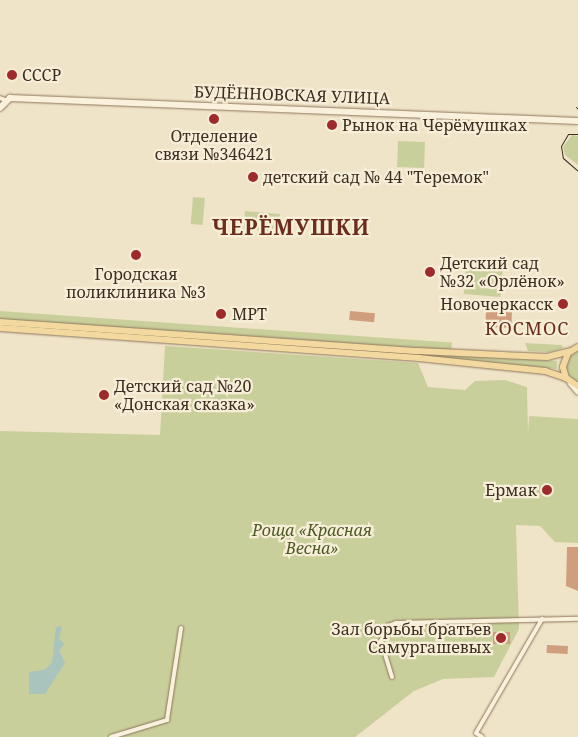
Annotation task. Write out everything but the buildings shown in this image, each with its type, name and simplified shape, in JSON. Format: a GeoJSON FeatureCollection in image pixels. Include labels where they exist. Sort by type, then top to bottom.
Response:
{"type":"FeatureCollection","features":[{"type":"Feature","properties":{"kind":"main road","name":"БУДЁННОВСКАЯ УЛИЦА"},"geometry":{"type":"LineString","coordinates":[[0,108],[2,99],[578,121]]}},
{"type":"Feature","properties":{"kind":"main road"},"geometry":{"type":"LineString","coordinates":[[0,322],[428,351],[548,357],[574,349]]}},
{"type":"Feature","properties":{"kind":"main road"},"geometry":{"type":"LineString","coordinates":[[0,328],[428,360],[545,371],[578,386]]}},
{"type":"Feature","properties":{"kind":"main road"},"geometry":{"type":"LineString","coordinates":[[578,342],[563,364],[567,380],[578,391]]}},
{"type":"Feature","properties":{"kind":"street"},"geometry":{"type":"LineString","coordinates":[[428,351],[428,360]]}},
{"type":"Feature","properties":{"kind":"street"},"geometry":{"type":"LineString","coordinates":[[392,677],[381,641],[388,626],[518,616],[542,619],[578,619]]}},
{"type":"Feature","properties":{"kind":"street"},"geometry":{"type":"LineString","coordinates":[[482,737],[476,732],[542,619]]}},
{"type":"Feature","properties":{"kind":"street"},"geometry":{"type":"LineString","coordinates":[[111,737],[167,720],[181,628]]}},
{"type":"Feature","properties":{"kind":"green space"},"geometry":{"type":"Polygon","coordinates":[[[572,135],[578,136],[578,165],[565,155],[563,147],[572,135]]]}},
{"type":"Feature","properties":{"kind":"green space"},"geometry":{"type":"Polygon","coordinates":[[[398,141],[425,142],[424,168],[397,167],[398,141]]]}},
{"type":"Feature","properties":{"kind":"green space"},"geometry":{"type":"Polygon","coordinates":[[[193,197],[205,198],[203,225],[191,224],[193,197]]]}},
{"type":"Feature","properties":{"kind":"green space"},"geometry":{"type":"Polygon","coordinates":[[[245,211],[280,214],[278,232],[243,229],[245,211]]]}},
{"type":"Feature","properties":{"kind":"green space"},"geometry":{"type":"Polygon","coordinates":[[[466,267],[503,270],[501,297],[464,294],[466,267]]]}},
{"type":"Feature","properties":{"kind":"green space"},"geometry":{"type":"Polygon","coordinates":[[[0,311],[452,343],[451,351],[0,319],[0,311]]]}},
{"type":"Feature","properties":{"kind":"green space"},"geometry":{"type":"Polygon","coordinates":[[[525,343],[562,345],[563,348],[550,352],[528,351],[525,343]]]}},
{"type":"Feature","properties":{"kind":"green space","name":"Роща «Красная Весна»"},"geometry":{"type":"Polygon","coordinates":[[[165,346],[418,363],[428,387],[465,390],[475,381],[505,380],[527,387],[528,434],[529,416],[578,419],[578,543],[555,542],[540,526],[516,525],[519,629],[494,677],[443,679],[414,691],[355,737],[0,737],[0,431],[160,435],[165,346]]]}},
{"type":"Feature","properties":{"kind":"green space"},"geometry":{"type":"Polygon","coordinates":[[[578,349],[578,384],[565,371],[567,359],[578,349]]]}},
{"type":"Feature","properties":{"kind":"green space"},"geometry":{"type":"Polygon","coordinates":[[[430,354],[557,361],[557,369],[432,359],[430,354]]]}},
{"type":"Feature","properties":{"kind":"water"},"geometry":{"type":"Polygon","coordinates":[[[62,626],[59,639],[65,644],[59,650],[65,663],[45,694],[29,694],[29,672],[44,670],[52,663],[56,627],[62,626]]]}},
{"type":"Feature","properties":{"kind":"tram line"},"geometry":{"type":"LineString","coordinates":[[578,134],[568,134],[561,146],[563,158],[578,171]]}},
{"type":"Feature","properties":{"kind":"place","name":"СССР"},"geometry":{"type":"Point","coordinates":[12,75]}},
{"type":"Feature","properties":{"kind":"place","name":"Отделение связи №346421"},"geometry":{"type":"Point","coordinates":[214,119]}},
{"type":"Feature","properties":{"kind":"place","name":"Рынок на Черёмушках"},"geometry":{"type":"Point","coordinates":[332,125]}},
{"type":"Feature","properties":{"kind":"place","name":"детский сад № 44 \"Теремок\""},"geometry":{"type":"Point","coordinates":[253,177]}},
{"type":"Feature","properties":{"kind":"place","name":"Городская поликлиника №3"},"geometry":{"type":"Point","coordinates":[136,255]}},
{"type":"Feature","properties":{"kind":"place","name":"Детский сад №32 «Орлёнок»"},"geometry":{"type":"Point","coordinates":[430,272]}},
{"type":"Feature","properties":{"kind":"place","name":"Новочеркасск"},"geometry":{"type":"Point","coordinates":[563,304]}},
{"type":"Feature","properties":{"kind":"place","name":"МРТ"},"geometry":{"type":"Point","coordinates":[221,314]}},
{"type":"Feature","properties":{"kind":"place","name":"Детский сад №20 «Донская сказка»"},"geometry":{"type":"Point","coordinates":[104,395]}},
{"type":"Feature","properties":{"kind":"place","name":"Ермак"},"geometry":{"type":"Point","coordinates":[547,490]}},
{"type":"Feature","properties":{"kind":"place","name":"Зал борьбы братьев Самургашевых"},"geometry":{"type":"Point","coordinates":[501,638]}},
{"type":"Feature","properties":{"kind":"district","name":"ЧЕРЁМУШКИ"},"geometry":{"type":"Point","coordinates":[291,227]}},
{"type":"Feature","properties":{"kind":"district","name":"КОСМОС"},"geometry":{"type":"Point","coordinates":[527,328]}}]}
